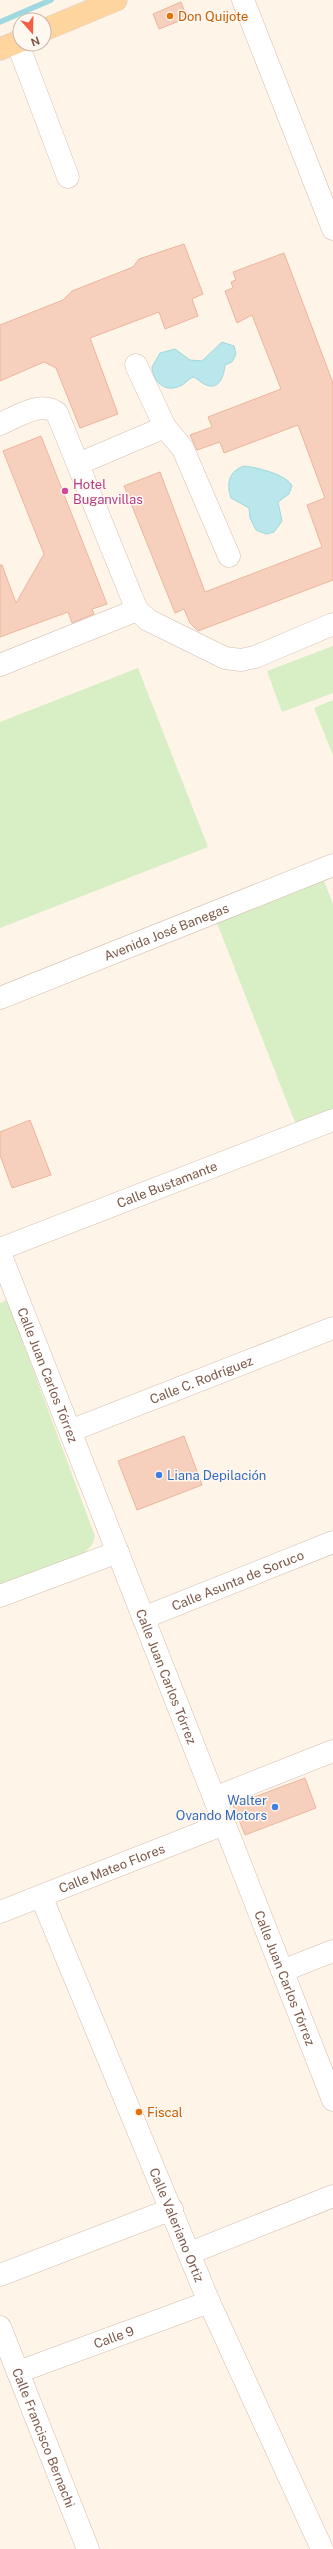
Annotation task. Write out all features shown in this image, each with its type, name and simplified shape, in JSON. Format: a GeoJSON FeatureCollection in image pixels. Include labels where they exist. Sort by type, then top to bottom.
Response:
{"type":"FeatureCollection","features":[{"type":"Feature","properties":{"kind":"main road"},"geometry":{"type":"LineString","coordinates":[[52,27],[116,0]]}},
{"type":"Feature","properties":{"kind":"street"},"geometry":{"type":"LineString","coordinates":[[243,0],[333,230]]}},
{"type":"Feature","properties":{"kind":"street"},"geometry":{"type":"LineString","coordinates":[[15,52],[68,177]]}},
{"type":"Feature","properties":{"kind":"street"},"geometry":{"type":"LineString","coordinates":[[136,365],[165,427],[183,449],[229,556]]}},
{"type":"Feature","properties":{"kind":"street"},"geometry":{"type":"LineString","coordinates":[[0,424],[41,407],[50,408],[56,413],[137,610],[148,620],[225,658],[241,660],[255,657],[333,624]]}},
{"type":"Feature","properties":{"kind":"street"},"geometry":{"type":"LineString","coordinates":[[78,464],[165,427]]}},
{"type":"Feature","properties":{"kind":"street"},"geometry":{"type":"LineString","coordinates":[[0,665],[137,610]]}},
{"type":"Feature","properties":{"kind":"street","name":"Avenida José Banegas"},"geometry":{"type":"LineString","coordinates":[[0,998],[333,865]]}},
{"type":"Feature","properties":{"kind":"street","name":"Calle Bustamante"},"geometry":{"type":"LineString","coordinates":[[0,1249],[333,1120]]}},
{"type":"Feature","properties":{"kind":"street","name":"Calle Juan Carlos Tórrez"},"geometry":{"type":"LineString","coordinates":[[0,1254],[333,2100]]}},
{"type":"Feature","properties":{"kind":"street","name":"Calle C. Rodríguez"},"geometry":{"type":"LineString","coordinates":[[70,1431],[333,1328]]}},
{"type":"Feature","properties":{"kind":"street","name":"Calle Asunta de Soruco"},"geometry":{"type":"LineString","coordinates":[[143,1618],[333,1542]]}},
{"type":"Feature","properties":{"kind":"street"},"geometry":{"type":"LineString","coordinates":[[0,1596],[118,1552]]}},
{"type":"Feature","properties":{"kind":"street"},"geometry":{"type":"LineString","coordinates":[[214,1798],[333,1751]]}},
{"type":"Feature","properties":{"kind":"street","name":"Calle Mateo Flores"},"geometry":{"type":"LineString","coordinates":[[0,1912],[224,1824]]}},
{"type":"Feature","properties":{"kind":"street","name":"Calle Valeriano Ortiz"},"geometry":{"type":"LineString","coordinates":[[41,1896],[172,2209],[209,2302],[322,2549]]}},
{"type":"Feature","properties":{"kind":"street"},"geometry":{"type":"LineString","coordinates":[[282,1971],[333,1951]]}},
{"type":"Feature","properties":{"kind":"street"},"geometry":{"type":"LineString","coordinates":[[190,2253],[333,2196]]}},
{"type":"Feature","properties":{"kind":"street"},"geometry":{"type":"LineString","coordinates":[[0,2276],[172,2209]]}},
{"type":"Feature","properties":{"kind":"street","name":"Calle 9"},"geometry":{"type":"LineString","coordinates":[[18,2372],[209,2302]]}},
{"type":"Feature","properties":{"kind":"street","name":"Calle Francisco Bernachi"},"geometry":{"type":"LineString","coordinates":[[0,2328],[88,2549]]}},
{"type":"Feature","properties":{"kind":"green space"},"geometry":{"type":"Polygon","coordinates":[[[333,646],[333,693],[282,712],[267,671],[333,646]]]}},
{"type":"Feature","properties":{"kind":"green space"},"geometry":{"type":"Polygon","coordinates":[[[138,668],[208,847],[0,928],[0,722],[138,668]]]}},
{"type":"Feature","properties":{"kind":"green space"},"geometry":{"type":"Polygon","coordinates":[[[333,700],[333,755],[314,708],[333,700]]]}},
{"type":"Feature","properties":{"kind":"green space"},"geometry":{"type":"Polygon","coordinates":[[[324,881],[333,904],[333,1111],[296,1125],[217,923],[324,881]]]}},
{"type":"Feature","properties":{"kind":"green space"},"geometry":{"type":"Polygon","coordinates":[[[7,1300],[95,1536],[92,1545],[80,1557],[0,1588],[0,1303],[7,1300]]]}},
{"type":"Feature","properties":{"kind":"water"},"geometry":{"type":"Polygon","coordinates":[[[222,342],[234,346],[236,354],[232,362],[225,365],[222,378],[217,384],[209,386],[193,377],[180,386],[169,388],[161,385],[157,381],[152,367],[160,353],[175,349],[190,360],[202,361],[222,342]]]}},
{"type":"Feature","properties":{"kind":"water"},"geometry":{"type":"Polygon","coordinates":[[[244,466],[278,475],[284,478],[292,486],[289,494],[278,502],[282,521],[274,532],[266,534],[256,530],[250,518],[249,508],[231,498],[229,487],[230,478],[235,471],[244,466]]]}},
{"type":"Feature","properties":{"kind":"building","name":"Don Quijote"},"geometry":{"type":"Polygon","coordinates":[[[181,2],[187,18],[159,29],[153,14],[181,2]]]}},
{"type":"Feature","properties":{"kind":"building"},"geometry":{"type":"Polygon","coordinates":[[[184,244],[203,294],[192,299],[198,316],[165,329],[159,312],[90,338],[118,414],[80,428],[56,368],[44,362],[0,381],[0,325],[63,300],[72,291],[133,267],[139,259],[184,244]]]}},
{"type":"Feature","properties":{"kind":"building"},"geometry":{"type":"Polygon","coordinates":[[[284,253],[333,383],[333,580],[198,631],[190,623],[184,609],[175,613],[124,486],[160,472],[205,592],[322,547],[307,505],[325,498],[298,425],[224,453],[220,442],[197,450],[190,435],[212,427],[208,417],[281,389],[252,315],[237,323],[225,291],[233,288],[231,282],[236,280],[233,272],[284,253]]]}},
{"type":"Feature","properties":{"kind":"building"},"geometry":{"type":"Polygon","coordinates":[[[41,436],[107,604],[92,609],[94,614],[72,623],[68,612],[0,637],[0,565],[2,565],[16,603],[44,554],[3,451],[41,436]]]}},
{"type":"Feature","properties":{"kind":"building"},"geometry":{"type":"Polygon","coordinates":[[[30,1120],[51,1175],[12,1188],[0,1155],[0,1132],[30,1120]]]}},
{"type":"Feature","properties":{"kind":"building"},"geometry":{"type":"Polygon","coordinates":[[[184,1436],[202,1485],[137,1510],[118,1461],[184,1436]]]}},
{"type":"Feature","properties":{"kind":"building","name":"Walter Ovando Motors"},"geometry":{"type":"Polygon","coordinates":[[[305,1778],[316,1808],[245,1835],[233,1805],[305,1778]]]}},
{"type":"Feature","properties":{"kind":"waterway"},"geometry":{"type":"LineString","coordinates":[[0,22],[51,0]]}},
{"type":"Feature","properties":{"kind":"place","name":"Don Quijote"},"geometry":{"type":"Point","coordinates":[170,16]}},
{"type":"Feature","properties":{"kind":"place","name":"Hotel Buganvillas"},"geometry":{"type":"Point","coordinates":[65,491]}},
{"type":"Feature","properties":{"kind":"place","name":"Liana Depilación"},"geometry":{"type":"Point","coordinates":[159,1475]}},
{"type":"Feature","properties":{"kind":"place","name":"Walter Ovando Motors"},"geometry":{"type":"Point","coordinates":[275,1807]}},
{"type":"Feature","properties":{"kind":"place","name":"Fiscal"},"geometry":{"type":"Point","coordinates":[139,2112]}}]}
